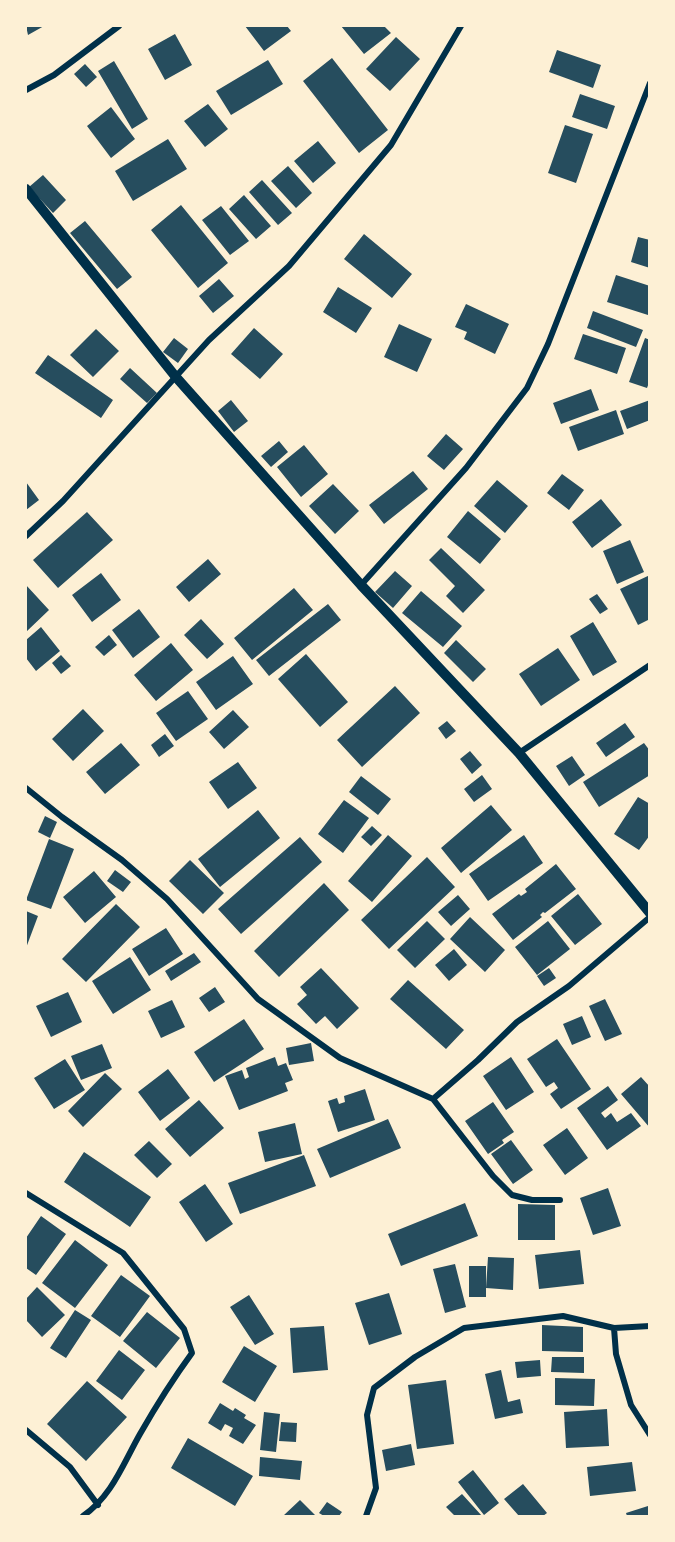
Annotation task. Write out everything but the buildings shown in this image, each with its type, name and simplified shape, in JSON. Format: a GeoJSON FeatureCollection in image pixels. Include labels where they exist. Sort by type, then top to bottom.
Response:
{"type":"FeatureCollection","features":[{"type":"Feature","properties":{"kind":"street"},"geometry":{"type":"LineString","coordinates":[[26,90],[54,75],[119,26]]}},
{"type":"Feature","properties":{"kind":"street"},"geometry":{"type":"LineString","coordinates":[[26,536],[63,501],[208,340],[289,266],[391,145],[461,26]]}},
{"type":"Feature","properties":{"kind":"street"},"geometry":{"type":"LineString","coordinates":[[361,585],[466,468],[527,388],[548,344],[650,83]]}},
{"type":"Feature","properties":{"kind":"street"},"geometry":{"type":"LineString","coordinates":[[26,189],[175,376],[361,585],[519,753],[650,915],[569,986],[517,1022],[433,1099]]}},
{"type":"Feature","properties":{"kind":"street"},"geometry":{"type":"LineString","coordinates":[[519,753],[650,665]]}},
{"type":"Feature","properties":{"kind":"street"},"geometry":{"type":"LineString","coordinates":[[26,788],[122,860],[167,898],[258,999],[340,1058],[433,1099],[493,1176],[512,1195],[532,1200],[560,1200]]}},
{"type":"Feature","properties":{"kind":"street"},"geometry":{"type":"LineString","coordinates":[[26,1193],[123,1253],[184,1329],[192,1353],[166,1390],[99,1505],[83,1516]]}},
{"type":"Feature","properties":{"kind":"street"},"geometry":{"type":"LineString","coordinates":[[366,1516],[376,1488],[367,1415],[374,1388],[415,1357],[464,1329],[563,1316],[614,1328],[650,1326]]}},
{"type":"Feature","properties":{"kind":"street"},"geometry":{"type":"LineString","coordinates":[[614,1328],[616,1354],[631,1405],[650,1435]]}},
{"type":"Feature","properties":{"kind":"street"},"geometry":{"type":"LineString","coordinates":[[26,1430],[70,1467],[99,1505]]}}]}
